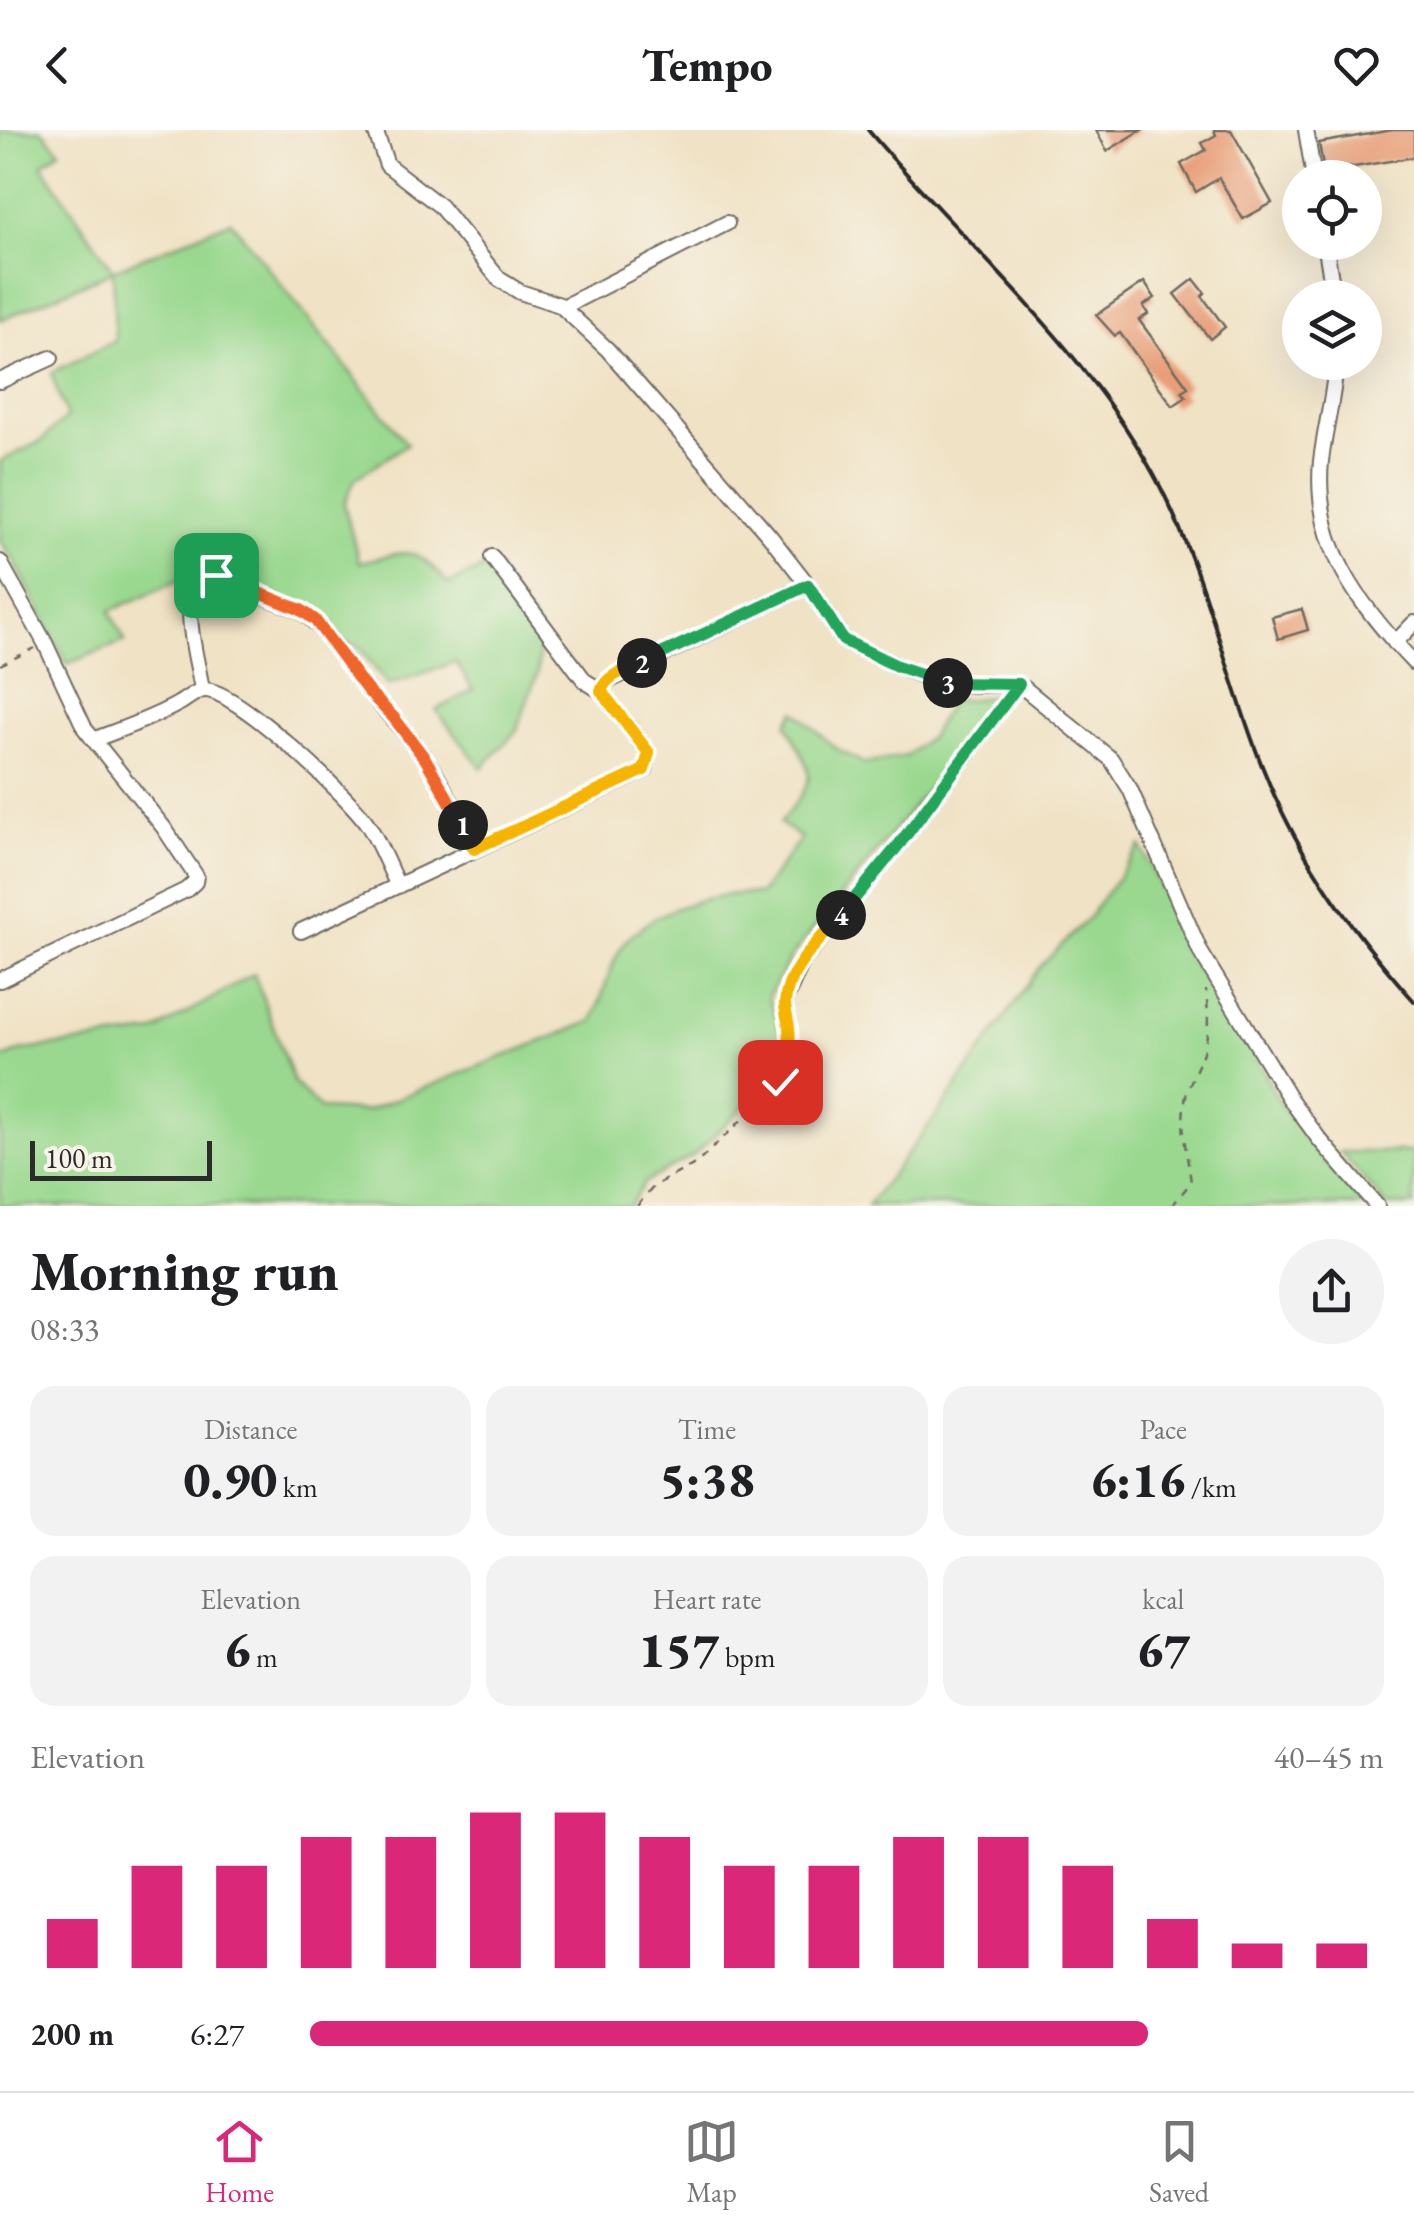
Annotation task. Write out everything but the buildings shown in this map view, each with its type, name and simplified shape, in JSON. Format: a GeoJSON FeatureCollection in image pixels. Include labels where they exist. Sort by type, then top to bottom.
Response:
{"type":"FeatureCollection","features":[{"type":"Feature","properties":{"kind":"street"},"geometry":{"type":"LineString","coordinates":[[374,130],[387,165],[440,206],[499,279],[520,292],[563,307],[608,350],[682,432],[808,585],[843,640],[940,682],[974,686],[1019,684],[1111,760],[1130,789],[1210,966],[1290,1099],[1377,1206]]}},
{"type":"Feature","properties":{"kind":"street"},"geometry":{"type":"LineString","coordinates":[[1306,130],[1311,160]]}},
{"type":"Feature","properties":{"kind":"street"},"geometry":{"type":"LineString","coordinates":[[563,307],[728,223]]}},
{"type":"Feature","properties":{"kind":"street"},"geometry":{"type":"LineString","coordinates":[[0,381],[51,358]]}},
{"type":"Feature","properties":{"kind":"street"},"geometry":{"type":"LineString","coordinates":[[1333,380],[1321,466],[1324,516],[1338,564],[1352,592],[1414,663]]}},
{"type":"Feature","properties":{"kind":"street"},"geometry":{"type":"LineString","coordinates":[[300,931],[644,770],[649,753],[601,691],[585,681],[492,556]]}},
{"type":"Feature","properties":{"kind":"street"},"geometry":{"type":"LineString","coordinates":[[0,564],[45,643],[84,729],[194,868],[196,882],[0,980]]}},
{"type":"Feature","properties":{"kind":"street"},"geometry":{"type":"LineString","coordinates":[[202,690],[190,610],[197,579],[204,572],[301,610],[315,620],[426,760],[474,849]]}},
{"type":"Feature","properties":{"kind":"street"},"geometry":{"type":"LineString","coordinates":[[601,691],[612,676],[808,585]]}},
{"type":"Feature","properties":{"kind":"street"},"geometry":{"type":"LineString","coordinates":[[1395,642],[1414,623]]}},
{"type":"Feature","properties":{"kind":"street"},"geometry":{"type":"LineString","coordinates":[[786,1014],[785,1000],[802,962],[901,842],[1019,684]]}},
{"type":"Feature","properties":{"kind":"street"},"geometry":{"type":"LineString","coordinates":[[93,740],[202,690],[213,691],[310,762],[340,790],[368,824],[398,886]]}},
{"type":"Feature","properties":{"kind":"path"},"geometry":{"type":"LineString","coordinates":[[0,665],[45,643]]}},
{"type":"Feature","properties":{"kind":"path"},"geometry":{"type":"LineString","coordinates":[[1172,1206],[1191,1182],[1182,1144],[1186,1097],[1209,1023],[1207,991]]}},
{"type":"Feature","properties":{"kind":"path"},"geometry":{"type":"LineString","coordinates":[[637,1206],[655,1185],[698,1162],[780,1082],[788,1066],[790,1029],[786,1014]]}},
{"type":"Feature","properties":{"kind":"green space"},"geometry":{"type":"Polygon","coordinates":[[[0,130],[42,130],[60,151],[42,165],[113,270],[231,221],[407,444],[355,479],[344,504],[359,562],[409,554],[426,561],[448,584],[492,564],[541,633],[537,674],[517,730],[482,768],[436,710],[473,690],[456,662],[388,685],[358,646],[342,643],[306,609],[206,568],[110,611],[125,641],[67,664],[0,541],[0,461],[40,442],[67,417],[51,373],[115,341],[113,271],[0,320],[0,130]]]}},
{"type":"Feature","properties":{"kind":"green space"},"geometry":{"type":"Polygon","coordinates":[[[1003,696],[791,957],[768,997],[781,1038],[771,1080],[694,1155],[645,1182],[629,1206],[0,1206],[0,1059],[24,1050],[152,1033],[254,974],[294,1083],[320,1109],[366,1111],[593,1021],[617,955],[642,927],[701,900],[760,894],[801,838],[780,823],[802,794],[809,776],[787,724],[795,711],[834,747],[865,764],[906,756],[930,737],[951,701],[1003,696]]]}},
{"type":"Feature","properties":{"kind":"green space"},"geometry":{"type":"Polygon","coordinates":[[[1141,846],[1188,944],[1253,1050],[1278,1100],[1366,1206],[867,1206],[945,1104],[1039,968],[1088,918],[1141,846]]]}},
{"type":"Feature","properties":{"kind":"green space"},"geometry":{"type":"Polygon","coordinates":[[[1340,1152],[1414,1152],[1414,1206],[1387,1206],[1340,1152]]]}},
{"type":"Feature","properties":{"kind":"railway"},"geometry":{"type":"LineString","coordinates":[[868,130],[1057,338],[1125,427],[1154,475],[1187,545],[1248,730],[1291,830],[1348,920],[1414,1001]]}},
{"type":"Feature","properties":{"kind":"route"},"geometry":{"type":"LineString","coordinates":[[216,575],[301,610],[315,620],[426,760],[474,849],[644,770],[649,753],[601,691],[612,676],[808,585],[843,640],[854,647],[940,682],[974,686],[1019,684],[901,842],[802,962],[785,1000],[790,1029],[788,1066],[780,1082]]}}]}
